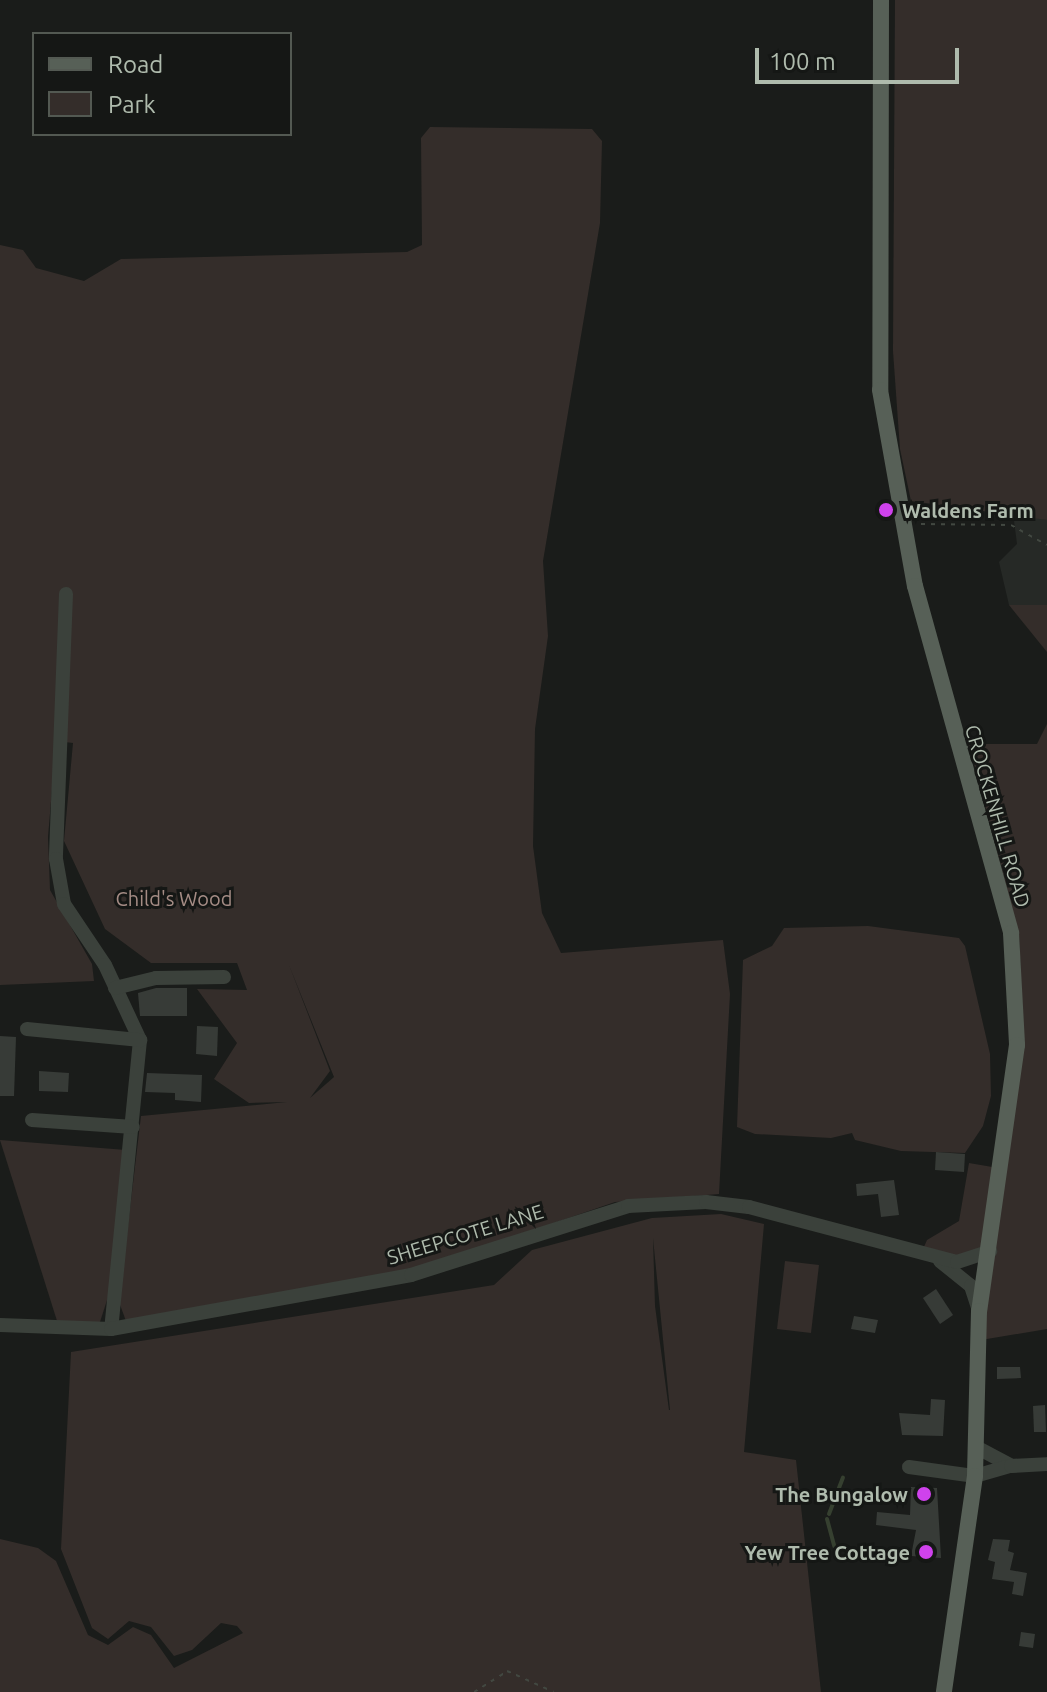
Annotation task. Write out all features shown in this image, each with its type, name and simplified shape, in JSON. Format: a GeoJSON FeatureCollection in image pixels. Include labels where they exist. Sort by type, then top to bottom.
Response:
{"type":"FeatureCollection","features":[{"type":"Feature","properties":{"kind":"main road","name":"CROCKENHILL ROAD"},"geometry":{"type":"LineString","coordinates":[[881,0],[880,390],[902,525],[946,709],[1011,933],[1017,1045],[990,1251],[979,1311],[975,1476],[944,1692]]}},
{"type":"Feature","properties":{"kind":"street"},"geometry":{"type":"LineString","coordinates":[[66,594],[56,859],[64,904],[115,988],[140,1040],[111,1329]]}},
{"type":"Feature","properties":{"kind":"street"},"geometry":{"type":"LineString","coordinates":[[115,988],[156,978],[224,977]]}},
{"type":"Feature","properties":{"kind":"street"},"geometry":{"type":"LineString","coordinates":[[27,1029],[140,1040]]}},
{"type":"Feature","properties":{"kind":"street"},"geometry":{"type":"LineString","coordinates":[[32,1120],[133,1127]]}},
{"type":"Feature","properties":{"kind":"street","name":"SHEEPCOTE LANE"},"geometry":{"type":"LineString","coordinates":[[0,1325],[111,1329],[411,1275],[628,1206],[706,1202],[749,1207],[957,1262],[990,1251]]}},
{"type":"Feature","properties":{"kind":"street","name":"SHEEPCOTE LANE"},"geometry":{"type":"LineString","coordinates":[[936,1258],[971,1286],[979,1311]]}},
{"type":"Feature","properties":{"kind":"street"},"geometry":{"type":"LineString","coordinates":[[976,1447],[1011,1466]]}},
{"type":"Feature","properties":{"kind":"street"},"geometry":{"type":"LineString","coordinates":[[909,1467],[975,1476],[1011,1466],[1047,1464]]}},
{"type":"Feature","properties":{"kind":"path"},"geometry":{"type":"LineString","coordinates":[[902,525],[1011,525],[1047,545]]}},
{"type":"Feature","properties":{"kind":"path"},"geometry":{"type":"LineString","coordinates":[[474,1692],[507,1671],[554,1692]]}},
{"type":"Feature","properties":{"kind":"shaded area"},"geometry":{"type":"Polygon","coordinates":[[[1013,513],[1047,520],[1047,605],[1009,605],[999,562],[1017,544],[1013,513]]]}},
{"type":"Feature","properties":{"kind":"green space"},"geometry":{"type":"Polygon","coordinates":[[[895,0],[1047,0],[1047,520],[911,501],[900,449],[893,351],[895,0]]]}},
{"type":"Feature","properties":{"kind":"green space","name":"Child's Wood"},"geometry":{"type":"Polygon","coordinates":[[[430,127],[592,129],[602,141],[600,223],[543,561],[548,636],[535,729],[533,846],[542,913],[561,953],[723,940],[730,994],[719,1194],[615,1202],[432,1265],[126,1321],[119,1302],[141,1116],[287,1102],[249,1103],[214,1079],[237,1043],[197,989],[247,990],[237,963],[151,963],[105,929],[64,841],[73,743],[56,741],[48,837],[50,890],[92,964],[94,981],[0,985],[0,245],[23,250],[36,268],[84,281],[121,259],[407,252],[422,245],[421,138],[430,127]],[[289,965],[330,1071],[310,1098],[334,1077],[289,965]]]}},
{"type":"Feature","properties":{"kind":"green space"},"geometry":{"type":"Polygon","coordinates":[[[1009,605],[1047,605],[1047,652],[1009,605]]]}},
{"type":"Feature","properties":{"kind":"green space"},"geometry":{"type":"Polygon","coordinates":[[[1047,724],[1047,1329],[981,1340],[1024,1045],[1019,935],[969,744],[1037,744],[1047,724]]]}},
{"type":"Feature","properties":{"kind":"green space"},"geometry":{"type":"Polygon","coordinates":[[[868,926],[959,938],[965,946],[990,1054],[991,1096],[983,1126],[965,1153],[901,1151],[855,1140],[852,1133],[831,1138],[755,1134],[737,1127],[743,960],[772,946],[784,928],[868,926]]]}},
{"type":"Feature","properties":{"kind":"green space"},"geometry":{"type":"Polygon","coordinates":[[[0,1140],[126,1150],[109,1294],[99,1325],[58,1324],[0,1140]]]}},
{"type":"Feature","properties":{"kind":"green space"},"geometry":{"type":"Polygon","coordinates":[[[969,1163],[998,1168],[987,1248],[957,1258],[923,1249],[927,1240],[959,1221],[969,1163]]]}},
{"type":"Feature","properties":{"kind":"green space"},"geometry":{"type":"Polygon","coordinates":[[[721,1214],[764,1224],[744,1452],[796,1460],[821,1692],[0,1692],[0,1539],[38,1548],[56,1561],[88,1635],[108,1645],[133,1627],[151,1635],[174,1668],[243,1633],[237,1626],[221,1623],[192,1650],[174,1656],[151,1627],[129,1621],[108,1639],[92,1628],[61,1549],[71,1352],[494,1285],[532,1250],[652,1218],[721,1214]],[[653,1238],[655,1306],[670,1410],[653,1238]]]}},
{"type":"Feature","properties":{"kind":"green space"},"geometry":{"type":"Polygon","coordinates":[[[785,1261],[819,1265],[811,1333],[777,1329],[785,1261]]]}},
{"type":"Feature","properties":{"kind":"building"},"geometry":{"type":"Polygon","coordinates":[[[156,988],[187,988],[187,1016],[140,1016],[138,993],[156,988]]]}},
{"type":"Feature","properties":{"kind":"building"},"geometry":{"type":"Polygon","coordinates":[[[197,1026],[218,1027],[217,1056],[196,1054],[197,1026]]]}},
{"type":"Feature","properties":{"kind":"building"},"geometry":{"type":"Polygon","coordinates":[[[0,1036],[16,1037],[14,1096],[0,1096],[0,1036]]]}},
{"type":"Feature","properties":{"kind":"building"},"geometry":{"type":"Polygon","coordinates":[[[39,1071],[69,1073],[68,1092],[39,1091],[39,1071]]]}},
{"type":"Feature","properties":{"kind":"building"},"geometry":{"type":"Polygon","coordinates":[[[147,1073],[202,1075],[201,1102],[175,1100],[175,1093],[145,1092],[147,1073]]]}},
{"type":"Feature","properties":{"kind":"building"},"geometry":{"type":"Polygon","coordinates":[[[936,1152],[965,1154],[964,1172],[935,1170],[936,1152]]]}},
{"type":"Feature","properties":{"kind":"building"},"geometry":{"type":"Polygon","coordinates":[[[894,1180],[899,1215],[881,1217],[878,1194],[857,1196],[856,1184],[894,1180]]]}},
{"type":"Feature","properties":{"kind":"building"},"geometry":{"type":"Polygon","coordinates":[[[936,1289],[953,1315],[940,1324],[923,1298],[936,1289]]]}},
{"type":"Feature","properties":{"kind":"building"},"geometry":{"type":"Polygon","coordinates":[[[854,1316],[878,1320],[875,1333],[851,1329],[854,1316]]]}},
{"type":"Feature","properties":{"kind":"building"},"geometry":{"type":"Polygon","coordinates":[[[997,1367],[1020,1367],[1021,1378],[997,1379],[997,1367]]]}},
{"type":"Feature","properties":{"kind":"building"},"geometry":{"type":"Polygon","coordinates":[[[931,1399],[945,1400],[943,1436],[902,1435],[899,1413],[930,1415],[931,1399]]]}},
{"type":"Feature","properties":{"kind":"building"},"geometry":{"type":"Polygon","coordinates":[[[1045,1405],[1046,1432],[1034,1432],[1033,1406],[1045,1405]]]}},
{"type":"Feature","properties":{"kind":"building"},"geometry":{"type":"Polygon","coordinates":[[[911,1487],[937,1488],[941,1558],[911,1556],[916,1530],[876,1525],[877,1512],[910,1515],[911,1487]]]}},
{"type":"Feature","properties":{"kind":"building"},"geometry":{"type":"Polygon","coordinates":[[[993,1539],[1010,1540],[1008,1551],[1014,1553],[1010,1570],[1027,1573],[1023,1596],[1012,1594],[1014,1582],[992,1579],[995,1562],[988,1560],[993,1539]]]}},
{"type":"Feature","properties":{"kind":"building"},"geometry":{"type":"Polygon","coordinates":[[[1021,1632],[1035,1634],[1033,1648],[1019,1646],[1021,1632]]]}},
{"type":"Feature","properties":{"kind":"waterway"},"geometry":{"type":"LineString","coordinates":[[829,1514],[843,1478]]}},
{"type":"Feature","properties":{"kind":"waterway"},"geometry":{"type":"LineString","coordinates":[[827,1519],[834,1546]]}},
{"type":"Feature","properties":{"kind":"place","name":"Waldens Farm"},"geometry":{"type":"Point","coordinates":[886,510]}},
{"type":"Feature","properties":{"kind":"place","name":"The Bungalow"},"geometry":{"type":"Point","coordinates":[924,1494]}},
{"type":"Feature","properties":{"kind":"place","name":"Yew Tree Cottage"},"geometry":{"type":"Point","coordinates":[926,1552]}}]}
